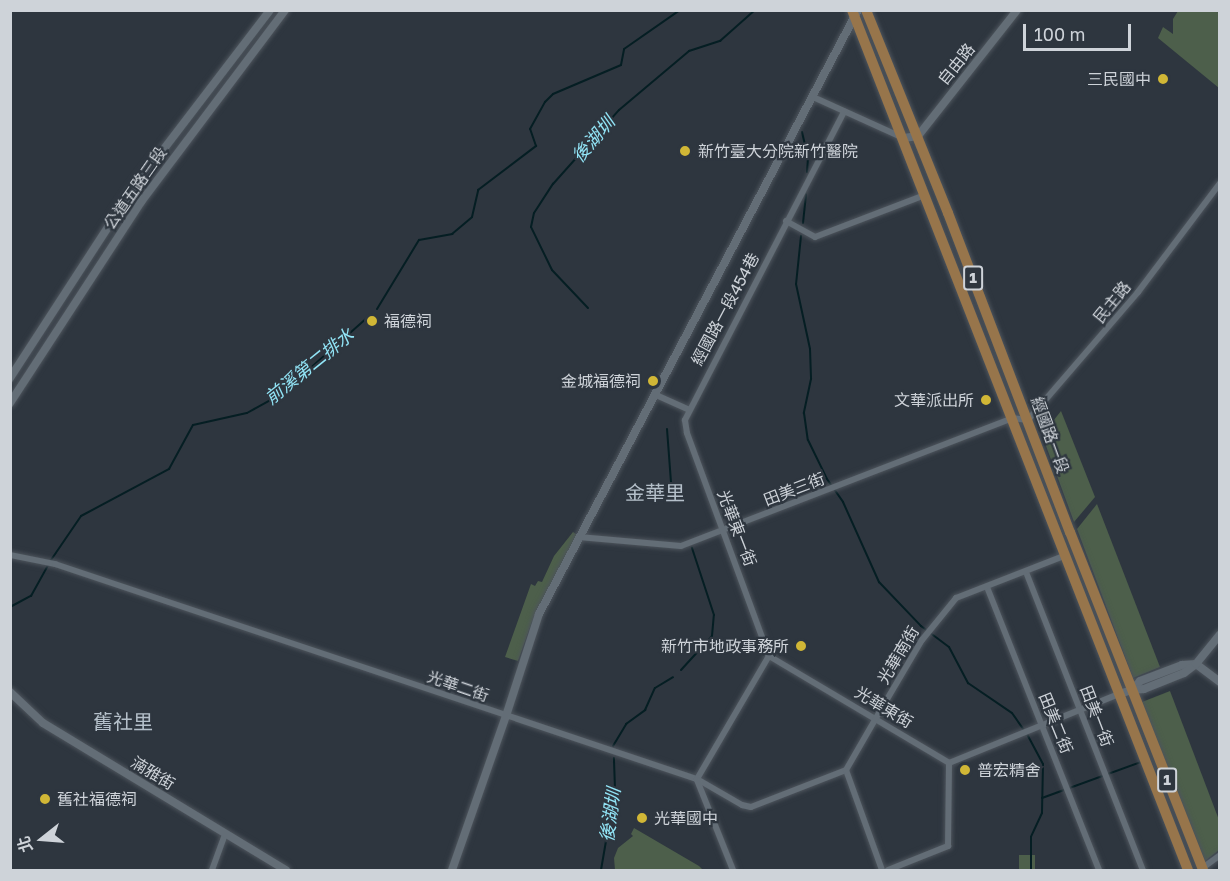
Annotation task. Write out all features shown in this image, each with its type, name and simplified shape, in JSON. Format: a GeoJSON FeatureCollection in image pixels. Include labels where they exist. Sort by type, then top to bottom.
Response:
{"type":"FeatureCollection","features":[{"type":"Feature","properties":{"kind":"main road","name":"經國路一段"},"geometry":{"type":"LineString","coordinates":[[866,10],[918,136],[1201,870]]}},
{"type":"Feature","properties":{"kind":"main road","name":"經國路一段"},"geometry":{"type":"LineString","coordinates":[[855,13],[1064,556],[1188,870]]}},
{"type":"Feature","properties":{"kind":"street","name":"公道五路三段"},"geometry":{"type":"LineString","coordinates":[[10,378],[131,192],[189,113],[270,10]]}},
{"type":"Feature","properties":{"kind":"street","name":"公道五路三段"},"geometry":{"type":"LineString","coordinates":[[10,403],[148,192],[285,10]]}},
{"type":"Feature","properties":{"kind":"street","name":"自由路"},"geometry":{"type":"LineString","coordinates":[[918,136],[1017,10]]}},
{"type":"Feature","properties":{"kind":"street"},"geometry":{"type":"LineString","coordinates":[[452,870],[539,614],[813,97],[855,13]]}},
{"type":"Feature","properties":{"kind":"street"},"geometry":{"type":"LineString","coordinates":[[813,97],[904,138],[918,136]]}},
{"type":"Feature","properties":{"kind":"street","name":"經國路一段454巷"},"geometry":{"type":"LineString","coordinates":[[688,409],[844,112]]}},
{"type":"Feature","properties":{"kind":"street","name":"民主路"},"geometry":{"type":"LineString","coordinates":[[1028,420],[1138,292],[1220,183]]}},
{"type":"Feature","properties":{"kind":"street"},"geometry":{"type":"LineString","coordinates":[[786,221],[815,237],[925,194]]}},
{"type":"Feature","properties":{"kind":"street"},"geometry":{"type":"LineString","coordinates":[[84,266],[95,273]]}},
{"type":"Feature","properties":{"kind":"street","name":"公道五路三段"},"geometry":{"type":"LineString","coordinates":[[10,410],[20,389]]}},
{"type":"Feature","properties":{"kind":"street"},"geometry":{"type":"LineString","coordinates":[[656,395],[688,409]]}},
{"type":"Feature","properties":{"kind":"street","name":"光華東一街"},"geometry":{"type":"LineString","coordinates":[[688,409],[685,420],[687,433],[769,656]]}},
{"type":"Feature","properties":{"kind":"street"},"geometry":{"type":"LineString","coordinates":[[1012,418],[1028,420]]}},
{"type":"Feature","properties":{"kind":"street","name":"田美三街"},"geometry":{"type":"LineString","coordinates":[[579,537],[681,546],[1012,418]]}},
{"type":"Feature","properties":{"kind":"street","name":"光華二街"},"geometry":{"type":"LineString","coordinates":[[10,555],[56,564],[696,779],[742,805],[752,807],[846,770]]}},
{"type":"Feature","properties":{"kind":"street","name":"光華南街"},"geometry":{"type":"LineString","coordinates":[[846,770],[922,640],[956,598],[1064,556]]}},
{"type":"Feature","properties":{"kind":"street","name":"田美一街"},"geometry":{"type":"LineString","coordinates":[[1026,572],[1143,870]]}},
{"type":"Feature","properties":{"kind":"street","name":"田美二街"},"geometry":{"type":"LineString","coordinates":[[987,586],[1099,870]]}},
{"type":"Feature","properties":{"kind":"street"},"geometry":{"type":"LineString","coordinates":[[888,870],[948,846],[949,763],[1132,690],[1140,681],[1182,666],[1196,664],[1220,634]]}},
{"type":"Feature","properties":{"kind":"street"},"geometry":{"type":"LineString","coordinates":[[733,870],[696,779],[769,656]]}},
{"type":"Feature","properties":{"kind":"street","name":"光華東街"},"geometry":{"type":"LineString","coordinates":[[769,656],[949,763]]}},
{"type":"Feature","properties":{"kind":"street"},"geometry":{"type":"LineString","coordinates":[[1196,664],[1220,682]]}},
{"type":"Feature","properties":{"kind":"street","name":"湳雅街"},"geometry":{"type":"LineString","coordinates":[[10,692],[43,723],[286,870]]}},
{"type":"Feature","properties":{"kind":"street"},"geometry":{"type":"LineString","coordinates":[[846,770],[882,870]]}},
{"type":"Feature","properties":{"kind":"street"},"geometry":{"type":"LineString","coordinates":[[212,870],[225,834]]}},
{"type":"Feature","properties":{"kind":"street"},"geometry":{"type":"LineString","coordinates":[[1201,870],[1220,855]]}},
{"type":"Feature","properties":{"kind":"green space"},"geometry":{"type":"Polygon","coordinates":[[[1178,11],[1216,11],[1219,13],[1219,88],[1158,38],[1163,27],[1173,34],[1173,19],[1178,11]]]}},
{"type":"Feature","properties":{"kind":"green space"},"geometry":{"type":"Polygon","coordinates":[[[1061,411],[1095,497],[1074,522],[1042,435],[1061,411]]]}},
{"type":"Feature","properties":{"kind":"green space"},"geometry":{"type":"Polygon","coordinates":[[[1097,504],[1160,667],[1133,678],[1077,529],[1097,504]]]}},
{"type":"Feature","properties":{"kind":"green space"},"geometry":{"type":"Polygon","coordinates":[[[573,532],[577,535],[534,616],[518,661],[505,657],[531,584],[535,586],[538,581],[542,582],[554,556],[573,532]]]}},
{"type":"Feature","properties":{"kind":"green space"},"geometry":{"type":"Polygon","coordinates":[[[1170,691],[1219,820],[1219,850],[1205,861],[1142,702],[1170,691]]]}},
{"type":"Feature","properties":{"kind":"green space"},"geometry":{"type":"Polygon","coordinates":[[[634,828],[703,870],[615,870],[614,858],[618,848],[633,836],[631,834],[634,828]]]}},
{"type":"Feature","properties":{"kind":"green space"},"geometry":{"type":"Polygon","coordinates":[[[1019,855],[1035,855],[1035,870],[1019,870],[1019,855]]]}},
{"type":"Feature","properties":{"kind":"waterway","name":"前溪第二排水"},"geometry":{"type":"LineString","coordinates":[[377,309],[419,240],[452,234],[472,217],[478,190],[536,146],[530,129],[545,102],[553,94],[621,65],[624,49],[680,10]]}},
{"type":"Feature","properties":{"kind":"waterway","name":"後湖圳"},"geometry":{"type":"LineString","coordinates":[[588,308],[552,270],[531,227],[534,213],[553,184],[619,110],[689,51],[720,41],[755,10]]}},
{"type":"Feature","properties":{"kind":"waterway"},"geometry":{"type":"LineString","coordinates":[[802,132],[808,158],[807,172]]}},
{"type":"Feature","properties":{"kind":"waterway"},"geometry":{"type":"LineString","coordinates":[[803,223],[806,194]]}},
{"type":"Feature","properties":{"kind":"waterway"},"geometry":{"type":"LineString","coordinates":[[801,236],[796,284],[810,349],[811,379],[804,413],[808,440],[827,479],[843,502],[879,582],[921,626],[949,647],[968,683],[1012,713],[1024,730]]}},
{"type":"Feature","properties":{"kind":"waterway","name":"前溪第二排水"},"geometry":{"type":"LineString","coordinates":[[51,560],[81,516],[169,469],[193,425],[247,413],[280,395],[368,317]]}},
{"type":"Feature","properties":{"kind":"waterway","name":"後湖圳"},"geometry":{"type":"LineString","coordinates":[[667,429],[671,482],[677,502]]}},
{"type":"Feature","properties":{"kind":"waterway","name":"後湖圳"},"geometry":{"type":"LineString","coordinates":[[681,670],[712,636],[714,615],[692,548]]}},
{"type":"Feature","properties":{"kind":"waterway","name":"前溪第二排水"},"geometry":{"type":"LineString","coordinates":[[10,607],[31,596],[48,565]]}},
{"type":"Feature","properties":{"kind":"waterway","name":"後湖圳"},"geometry":{"type":"LineString","coordinates":[[613,746],[626,724],[645,710],[655,688],[673,677]]}},
{"type":"Feature","properties":{"kind":"waterway"},"geometry":{"type":"LineString","coordinates":[[1027,734],[1043,764],[1042,813],[1031,837],[1031,870]]}},
{"type":"Feature","properties":{"kind":"waterway","name":"後湖圳"},"geometry":{"type":"LineString","coordinates":[[601,870],[615,789],[614,758]]}},
{"type":"Feature","properties":{"kind":"waterway"},"geometry":{"type":"LineString","coordinates":[[1042,798],[1141,762]]}},
{"type":"Feature","properties":{"kind":"place","name":"三民國中"},"geometry":{"type":"Point","coordinates":[1163,79]}},
{"type":"Feature","properties":{"kind":"place","name":"新竹臺大分院新竹醫院"},"geometry":{"type":"Point","coordinates":[685,151]}},
{"type":"Feature","properties":{"kind":"place","name":"福德祠"},"geometry":{"type":"Point","coordinates":[372,321]}},
{"type":"Feature","properties":{"kind":"place","name":"金城福德祠"},"geometry":{"type":"Point","coordinates":[653,381]}},
{"type":"Feature","properties":{"kind":"place","name":"文華派出所"},"geometry":{"type":"Point","coordinates":[986,400]}},
{"type":"Feature","properties":{"kind":"place","name":"新竹市地政事務所"},"geometry":{"type":"Point","coordinates":[801,646]}},
{"type":"Feature","properties":{"kind":"place","name":"普宏精舍"},"geometry":{"type":"Point","coordinates":[965,770]}},
{"type":"Feature","properties":{"kind":"place","name":"舊社福德祠"},"geometry":{"type":"Point","coordinates":[45,799]}},
{"type":"Feature","properties":{"kind":"place","name":"光華國中"},"geometry":{"type":"Point","coordinates":[642,818]}},
{"type":"Feature","properties":{"kind":"district","name":"金華里"},"geometry":{"type":"Point","coordinates":[655,492]}},
{"type":"Feature","properties":{"kind":"district","name":"舊社里"},"geometry":{"type":"Point","coordinates":[123,721]}}]}
